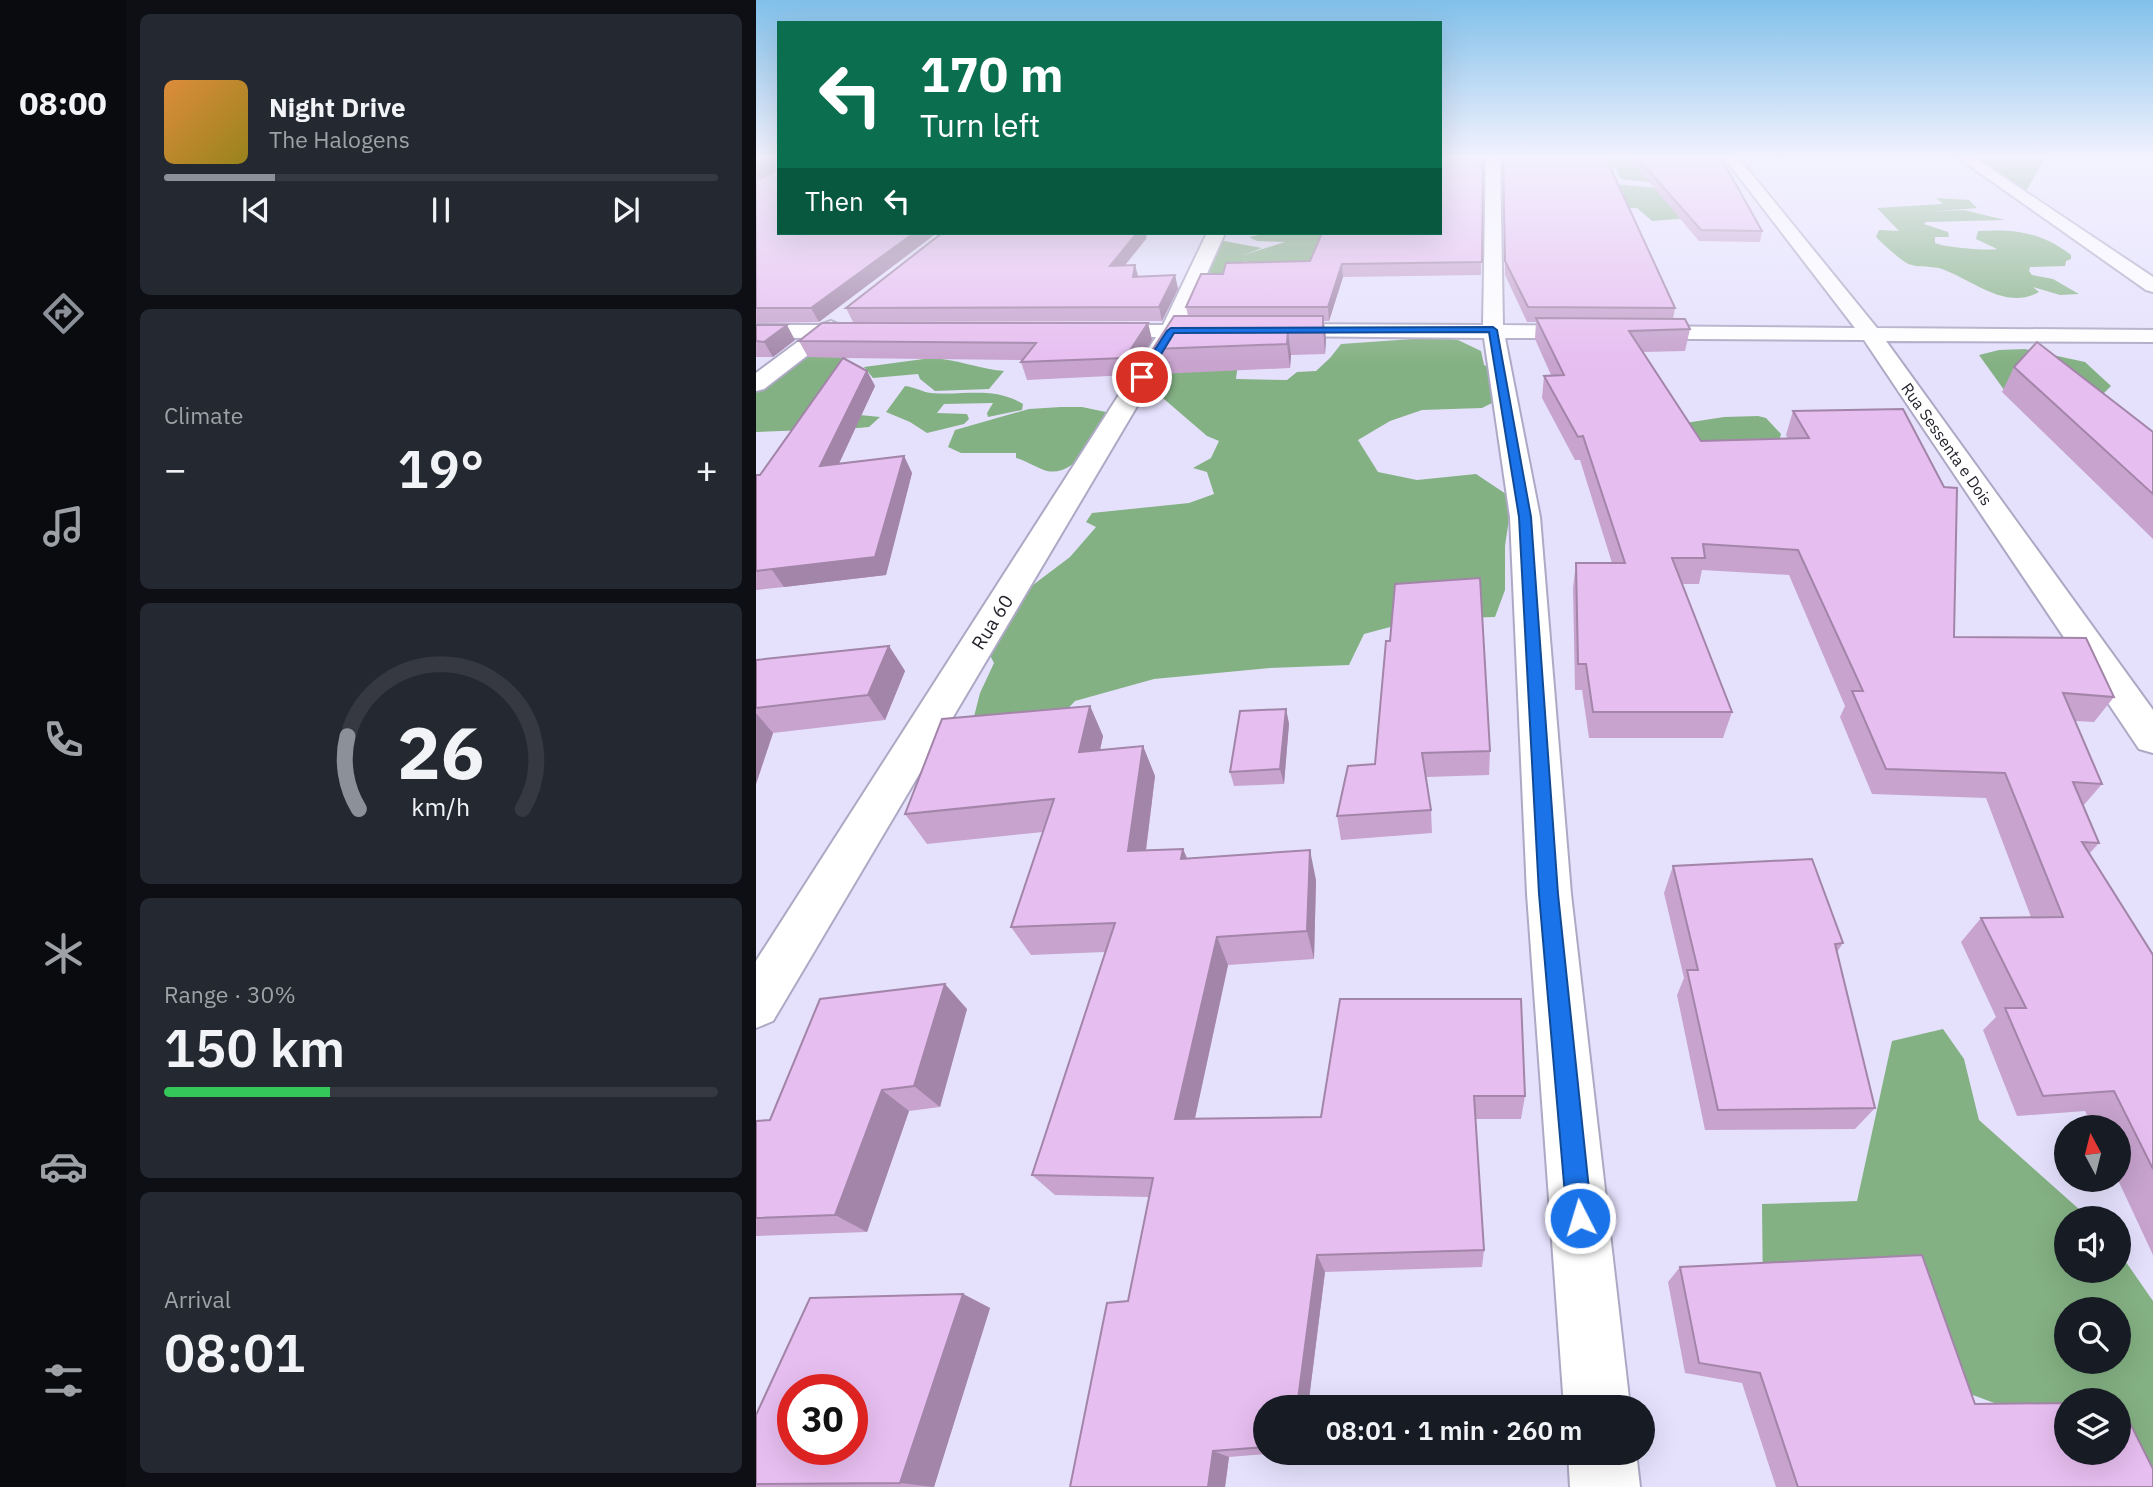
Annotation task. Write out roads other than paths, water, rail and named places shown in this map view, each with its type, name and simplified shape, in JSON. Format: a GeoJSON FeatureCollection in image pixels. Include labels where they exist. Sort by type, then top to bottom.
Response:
{"type":"FeatureCollection","features":[{"type":"Feature","properties":{"kind":"street"},"geometry":{"type":"LineString","coordinates":[[1493,225],[1493,330],[1525,517],[1549,894],[1596,1395]]}},
{"type":"Feature","properties":{"kind":"street","name":"Rua Sessenta e Dois"},"geometry":{"type":"LineString","coordinates":[[1785,225],[1870,334],[2153,739]]}},
{"type":"Feature","properties":{"kind":"street"},"geometry":{"type":"LineString","coordinates":[[2064,225],[2153,286]]}},
{"type":"Feature","properties":{"kind":"street","name":"Rua 60"},"geometry":{"type":"LineString","coordinates":[[756,1005],[1171,331],[1215,235]]}},
{"type":"Feature","properties":{"kind":"street"},"geometry":{"type":"LineString","coordinates":[[756,384],[846,316]]}},
{"type":"Feature","properties":{"kind":"street"},"geometry":{"type":"LineString","coordinates":[[1074,331],[1493,330],[2153,336]]}},
{"type":"Feature","properties":{"kind":"street"},"geometry":{"type":"LineString","coordinates":[[756,331],[880,332]]}},
{"type":"Feature","properties":{"kind":"street"},"geometry":{"type":"LineString","coordinates":[[1603,1465],[1605,1487]]}}]}
